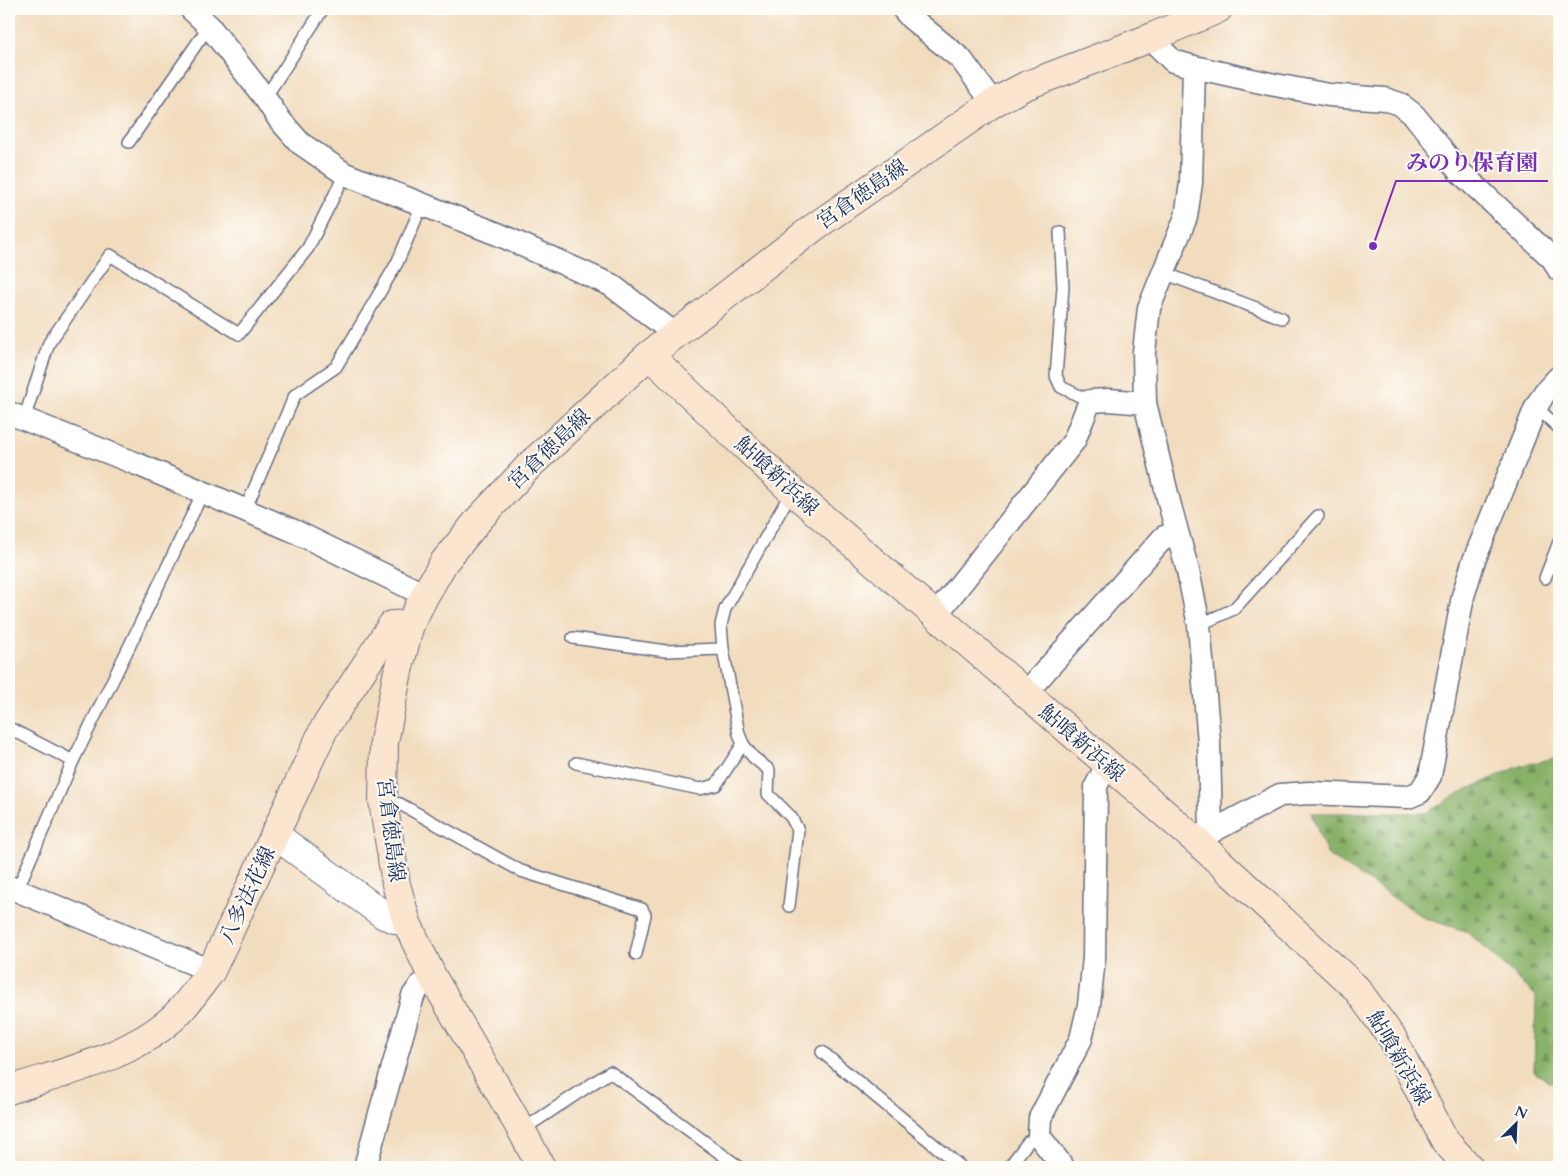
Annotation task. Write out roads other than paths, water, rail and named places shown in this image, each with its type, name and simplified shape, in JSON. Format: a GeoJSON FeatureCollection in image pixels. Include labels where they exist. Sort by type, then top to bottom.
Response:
{"type":"FeatureCollection","features":[{"type":"Feature","properties":{"kind":"main road","name":"宮倉徳島線"},"geometry":{"type":"LineString","coordinates":[[541,1167],[432,976],[407,923],[396,884],[383,801],[384,742],[398,671],[410,624],[444,562],[480,518],[525,470],[650,355],[813,228],[993,102],[1025,86],[1150,38],[1218,9]]}},
{"type":"Feature","properties":{"kind":"main road","name":"鮎喰新浜線"},"geometry":{"type":"LineString","coordinates":[[650,355],[792,492],[1107,765],[1206,838],[1356,988],[1393,1039],[1445,1141],[1469,1167]]}},
{"type":"Feature","properties":{"kind":"main road","name":"八多法花線"},"geometry":{"type":"LineString","coordinates":[[9,1090],[113,1056],[155,1033],[190,1000],[211,971],[324,729],[392,625],[410,624]]}},
{"type":"Feature","properties":{"kind":"street"},"geometry":{"type":"LineString","coordinates":[[191,9],[209,26],[279,119],[300,143],[345,174],[500,235],[611,285],[676,335]]}},
{"type":"Feature","properties":{"kind":"street"},"geometry":{"type":"LineString","coordinates":[[903,9],[911,18],[961,59],[993,102]]}},
{"type":"Feature","properties":{"kind":"street"},"geometry":{"type":"LineString","coordinates":[[1150,38],[1173,61],[1194,67],[1290,88],[1329,95],[1385,99],[1400,104],[1414,115],[1459,171],[1553,259],[1559,270]]}},
{"type":"Feature","properties":{"kind":"street"},"geometry":{"type":"LineString","coordinates":[[1194,67],[1191,183],[1186,217],[1149,308],[1144,352],[1145,402],[1188,571],[1199,626],[1209,742],[1206,838]]}},
{"type":"Feature","properties":{"kind":"street"},"geometry":{"type":"LineString","coordinates":[[1206,838],[1280,795],[1310,793],[1408,797],[1420,792],[1430,776],[1463,596],[1473,562],[1536,407],[1545,392],[1559,377]]}},
{"type":"Feature","properties":{"kind":"street"},"geometry":{"type":"LineString","coordinates":[[935,616],[1074,441],[1090,401],[1145,402]]}},
{"type":"Feature","properties":{"kind":"street"},"geometry":{"type":"LineString","coordinates":[[16,416],[294,531],[425,595]]}},
{"type":"Feature","properties":{"kind":"street"},"geometry":{"type":"LineString","coordinates":[[1025,694],[1164,537],[1177,532]]}},
{"type":"Feature","properties":{"kind":"street"},"geometry":{"type":"LineString","coordinates":[[1063,1167],[1039,1136],[1040,1118],[1081,1039],[1089,1005],[1094,958],[1096,786],[1107,765]]}},
{"type":"Feature","properties":{"kind":"street"},"geometry":{"type":"LineString","coordinates":[[275,835],[384,915],[407,923]]}},
{"type":"Feature","properties":{"kind":"street"},"geometry":{"type":"LineString","coordinates":[[13,889],[211,971]]}},
{"type":"Feature","properties":{"kind":"street"},"geometry":{"type":"LineString","coordinates":[[365,1167],[413,996],[420,986],[432,976]]}},
{"type":"Feature","properties":{"kind":"lane"},"geometry":{"type":"LineString","coordinates":[[265,98],[323,9]]}},
{"type":"Feature","properties":{"kind":"lane"},"geometry":{"type":"LineString","coordinates":[[129,142],[209,26]]}},
{"type":"Feature","properties":{"kind":"lane"},"geometry":{"type":"LineString","coordinates":[[16,416],[49,343],[110,255],[239,334],[308,248],[345,174]]}},
{"type":"Feature","properties":{"kind":"lane"},"geometry":{"type":"LineString","coordinates":[[245,510],[295,395],[336,367],[397,263],[422,205]]}},
{"type":"Feature","properties":{"kind":"lane"},"geometry":{"type":"LineString","coordinates":[[1060,232],[1063,287],[1056,376],[1060,387],[1090,401]]}},
{"type":"Feature","properties":{"kind":"lane"},"geometry":{"type":"LineString","coordinates":[[1164,273],[1282,318]]}},
{"type":"Feature","properties":{"kind":"lane"},"geometry":{"type":"LineString","coordinates":[[1536,407],[1559,428]]}},
{"type":"Feature","properties":{"kind":"lane"},"geometry":{"type":"LineString","coordinates":[[13,889],[203,492]]}},
{"type":"Feature","properties":{"kind":"lane"},"geometry":{"type":"LineString","coordinates":[[789,906],[798,830],[791,817],[768,794],[769,770],[753,757],[738,734],[720,625],[725,609],[792,492]]}},
{"type":"Feature","properties":{"kind":"lane"},"geometry":{"type":"LineString","coordinates":[[1199,626],[1234,609],[1318,516]]}},
{"type":"Feature","properties":{"kind":"lane"},"geometry":{"type":"LineString","coordinates":[[1544,578],[1559,542]]}},
{"type":"Feature","properties":{"kind":"lane"},"geometry":{"type":"LineString","coordinates":[[573,638],[666,651],[723,649]]}},
{"type":"Feature","properties":{"kind":"lane"},"geometry":{"type":"LineString","coordinates":[[9,728],[73,761]]}},
{"type":"Feature","properties":{"kind":"lane"},"geometry":{"type":"LineString","coordinates":[[576,763],[700,789],[716,785],[743,744]]}},
{"type":"Feature","properties":{"kind":"lane"},"geometry":{"type":"LineString","coordinates":[[383,801],[400,804],[521,871],[642,909],[646,915],[636,954]]}},
{"type":"Feature","properties":{"kind":"lane"},"geometry":{"type":"LineString","coordinates":[[822,1052],[961,1167]]}},
{"type":"Feature","properties":{"kind":"lane"},"geometry":{"type":"LineString","coordinates":[[522,1131],[610,1072],[739,1167]]}},
{"type":"Feature","properties":{"kind":"lane"},"geometry":{"type":"LineString","coordinates":[[1009,1167],[1028,1142],[1039,1136]]}},
{"type":"Feature","properties":{"kind":"place","name":"みのり保育園"},"geometry":{"type":"Point","coordinates":[1373,246]}}]}
